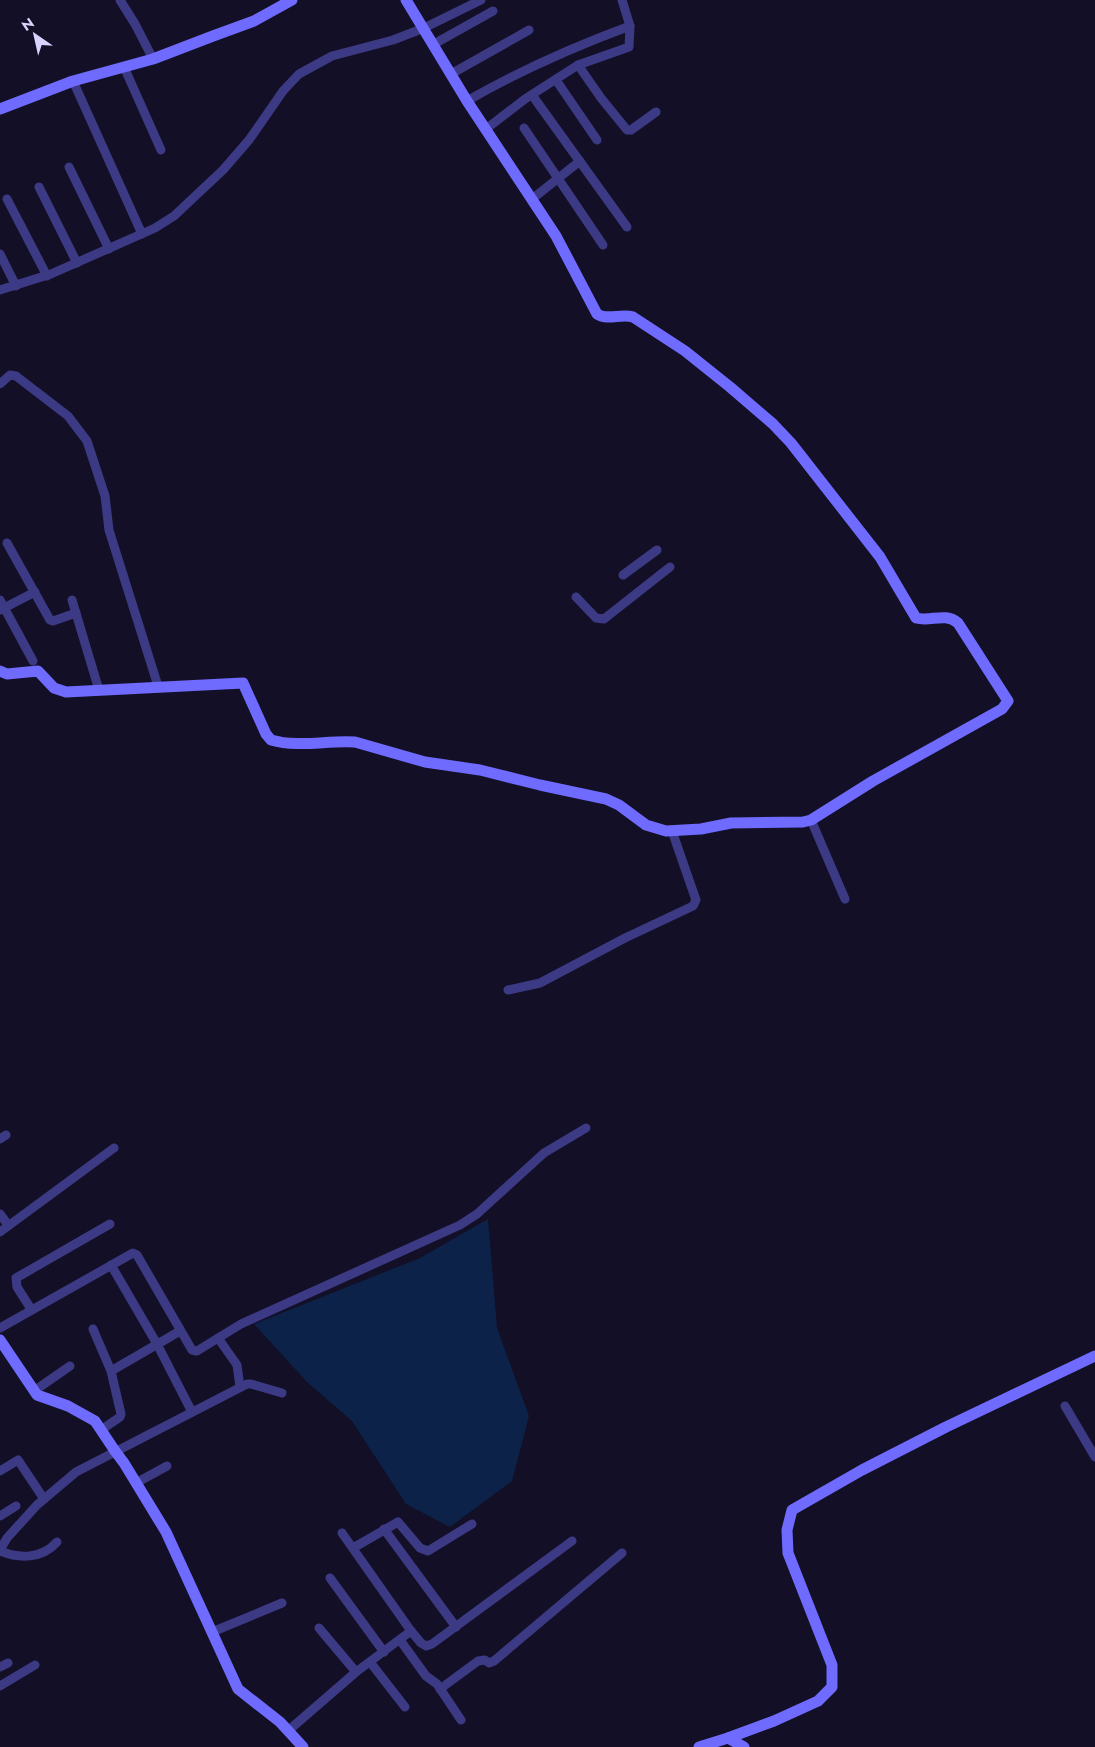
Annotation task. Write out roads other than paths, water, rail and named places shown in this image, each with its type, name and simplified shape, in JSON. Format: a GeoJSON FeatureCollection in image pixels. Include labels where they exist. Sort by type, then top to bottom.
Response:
{"type":"FeatureCollection","features":[{"type":"Feature","properties":{"kind":"street"},"geometry":{"type":"LineString","coordinates":[[120,0],[153,59]]}},
{"type":"Feature","properties":{"kind":"street"},"geometry":{"type":"LineString","coordinates":[[0,109],[73,81],[153,59],[254,21],[292,0]]}},
{"type":"Feature","properties":{"kind":"street"},"geometry":{"type":"LineString","coordinates":[[0,671],[7,674],[38,671],[59,691],[243,683],[266,734],[271,740],[307,744],[355,742],[425,762],[480,770],[606,799],[619,805],[651,827],[672,831],[701,829],[730,823],[803,822],[811,820],[872,781],[1002,709],[1008,701],[958,623],[946,617],[916,618],[887,566],[868,540],[808,463],[773,424],[685,351],[634,316],[603,317],[597,314],[556,236],[466,101],[434,44],[406,0]]}},
{"type":"Feature","properties":{"kind":"street"},"geometry":{"type":"LineString","coordinates":[[0,290],[47,276],[142,234],[174,216],[223,170],[248,140],[287,86],[299,74],[332,56],[393,40],[424,28],[481,0]]}},
{"type":"Feature","properties":{"kind":"street"},"geometry":{"type":"LineString","coordinates":[[486,129],[578,64],[630,47],[630,26],[622,0]]}},
{"type":"Feature","properties":{"kind":"street"},"geometry":{"type":"LineString","coordinates":[[434,44],[494,11]]}},
{"type":"Feature","properties":{"kind":"street"},"geometry":{"type":"LineString","coordinates":[[466,101],[509,77],[585,43],[630,26]]}},
{"type":"Feature","properties":{"kind":"street"},"geometry":{"type":"LineString","coordinates":[[451,74],[529,30]]}},
{"type":"Feature","properties":{"kind":"street"},"geometry":{"type":"LineString","coordinates":[[578,64],[601,98],[628,130],[631,130],[656,112]]}},
{"type":"Feature","properties":{"kind":"street"},"geometry":{"type":"LineString","coordinates":[[124,67],[161,150]]}},
{"type":"Feature","properties":{"kind":"street"},"geometry":{"type":"LineString","coordinates":[[556,80],[597,140]]}},
{"type":"Feature","properties":{"kind":"street"},"geometry":{"type":"LineString","coordinates":[[73,81],[142,234]]}},
{"type":"Feature","properties":{"kind":"street"},"geometry":{"type":"LineString","coordinates":[[532,95],[626,226]]}},
{"type":"Feature","properties":{"kind":"street"},"geometry":{"type":"LineString","coordinates":[[524,128],[604,245]]}},
{"type":"Feature","properties":{"kind":"street"},"geometry":{"type":"LineString","coordinates":[[532,199],[580,161]]}},
{"type":"Feature","properties":{"kind":"street"},"geometry":{"type":"LineString","coordinates":[[69,167],[109,249]]}},
{"type":"Feature","properties":{"kind":"street"},"geometry":{"type":"LineString","coordinates":[[39,187],[77,263]]}},
{"type":"Feature","properties":{"kind":"street"},"geometry":{"type":"LineString","coordinates":[[7,199],[47,276]]}},
{"type":"Feature","properties":{"kind":"street"},"geometry":{"type":"LineString","coordinates":[[0,254],[16,286]]}},
{"type":"Feature","properties":{"kind":"street"},"geometry":{"type":"LineString","coordinates":[[0,384],[10,375],[16,376],[62,412],[78,428],[87,441],[105,496],[108,530],[158,686]]}},
{"type":"Feature","properties":{"kind":"street"},"geometry":{"type":"LineString","coordinates":[[7,543],[50,620],[53,621],[76,613]]}},
{"type":"Feature","properties":{"kind":"street"},"geometry":{"type":"LineString","coordinates":[[623,575],[657,550]]}},
{"type":"Feature","properties":{"kind":"street"},"geometry":{"type":"LineString","coordinates":[[576,597],[596,618],[604,619],[670,566]]}},
{"type":"Feature","properties":{"kind":"street"},"geometry":{"type":"LineString","coordinates":[[33,661],[1,606],[35,592]]}},
{"type":"Feature","properties":{"kind":"street"},"geometry":{"type":"LineString","coordinates":[[72,600],[99,690]]}},
{"type":"Feature","properties":{"kind":"street"},"geometry":{"type":"LineString","coordinates":[[811,820],[845,899]]}},
{"type":"Feature","properties":{"kind":"street"},"geometry":{"type":"LineString","coordinates":[[508,990],[540,983],[625,938],[693,906],[696,900],[672,831]]}},
{"type":"Feature","properties":{"kind":"street"},"geometry":{"type":"LineString","coordinates":[[0,1328],[131,1253],[137,1255],[180,1331],[195,1352],[249,1320],[460,1225],[477,1214],[544,1153],[586,1128]]}},
{"type":"Feature","properties":{"kind":"street"},"geometry":{"type":"LineString","coordinates":[[0,1232],[114,1148]]}},
{"type":"Feature","properties":{"kind":"street"},"geometry":{"type":"LineString","coordinates":[[0,1214],[8,1225]]}},
{"type":"Feature","properties":{"kind":"street"},"geometry":{"type":"LineString","coordinates":[[31,1309],[17,1287],[16,1278],[110,1224]]}},
{"type":"Feature","properties":{"kind":"street"},"geometry":{"type":"LineString","coordinates":[[111,1265],[157,1344],[192,1412]]}},
{"type":"Feature","properties":{"kind":"street"},"geometry":{"type":"LineString","coordinates":[[94,1330],[111,1371],[121,1415],[101,1430]]}},
{"type":"Feature","properties":{"kind":"street"},"geometry":{"type":"LineString","coordinates":[[111,1371],[180,1331]]}},
{"type":"Feature","properties":{"kind":"street"},"geometry":{"type":"LineString","coordinates":[[218,1338],[237,1365],[240,1387]]}},
{"type":"Feature","properties":{"kind":"street"},"geometry":{"type":"LineString","coordinates":[[0,1340],[37,1395],[68,1406],[96,1421],[114,1451],[124,1463],[172,1544],[238,1689],[289,1730],[303,1747]]}},
{"type":"Feature","properties":{"kind":"street"},"geometry":{"type":"LineString","coordinates":[[699,1747],[774,1721],[818,1701],[832,1687],[832,1665],[788,1553],[787,1530],[792,1510],[862,1470],[946,1427],[1095,1356]]}},
{"type":"Feature","properties":{"kind":"street"},"geometry":{"type":"LineString","coordinates":[[34,1391],[70,1366]]}},
{"type":"Feature","properties":{"kind":"street"},"geometry":{"type":"LineString","coordinates":[[56,1542],[42,1552],[23,1556],[13,1556],[0,1550],[7,1538],[44,1499],[76,1472],[240,1387],[251,1384],[282,1393]]}},
{"type":"Feature","properties":{"kind":"street"},"geometry":{"type":"LineString","coordinates":[[1064,1406],[1095,1458]]}},
{"type":"Feature","properties":{"kind":"street"},"geometry":{"type":"LineString","coordinates":[[0,1472],[18,1460],[44,1499]]}},
{"type":"Feature","properties":{"kind":"street"},"geometry":{"type":"LineString","coordinates":[[136,1483],[167,1466]]}},
{"type":"Feature","properties":{"kind":"street"},"geometry":{"type":"LineString","coordinates":[[0,1516],[16,1506]]}},
{"type":"Feature","properties":{"kind":"street"},"geometry":{"type":"LineString","coordinates":[[353,1548],[398,1522],[420,1548],[428,1551],[472,1524]]}},
{"type":"Feature","properties":{"kind":"street"},"geometry":{"type":"LineString","coordinates":[[384,1529],[456,1627]]}},
{"type":"Feature","properties":{"kind":"street"},"geometry":{"type":"LineString","coordinates":[[342,1533],[411,1631],[426,1646],[432,1644],[456,1627],[572,1541]]}},
{"type":"Feature","properties":{"kind":"street"},"geometry":{"type":"LineString","coordinates":[[440,1689],[478,1661],[485,1660],[489,1663],[494,1661],[622,1553]]}},
{"type":"Feature","properties":{"kind":"street"},"geometry":{"type":"LineString","coordinates":[[330,1578],[384,1652]]}},
{"type":"Feature","properties":{"kind":"street"},"geometry":{"type":"LineString","coordinates":[[212,1632],[282,1603]]}},
{"type":"Feature","properties":{"kind":"street"},"geometry":{"type":"LineString","coordinates":[[319,1628],[356,1672]]}},
{"type":"Feature","properties":{"kind":"street"},"geometry":{"type":"LineString","coordinates":[[289,1730],[356,1672],[411,1631]]}},
{"type":"Feature","properties":{"kind":"street"},"geometry":{"type":"LineString","coordinates":[[400,1640],[426,1676],[435,1682],[461,1720]]}},
{"type":"Feature","properties":{"kind":"street"},"geometry":{"type":"LineString","coordinates":[[370,1662],[405,1707]]}},
{"type":"Feature","properties":{"kind":"street"},"geometry":{"type":"LineString","coordinates":[[0,1686],[36,1665]]}},
{"type":"Feature","properties":{"kind":"street"},"geometry":{"type":"LineString","coordinates":[[728,1738],[744,1747]]}},
{"type":"Feature","properties":{"kind":"water"},"geometry":{"type":"Polygon","coordinates":[[[488,1219],[497,1328],[529,1416],[512,1481],[450,1527],[406,1504],[352,1421],[307,1382],[254,1324],[420,1258],[488,1219]]]}}]}
